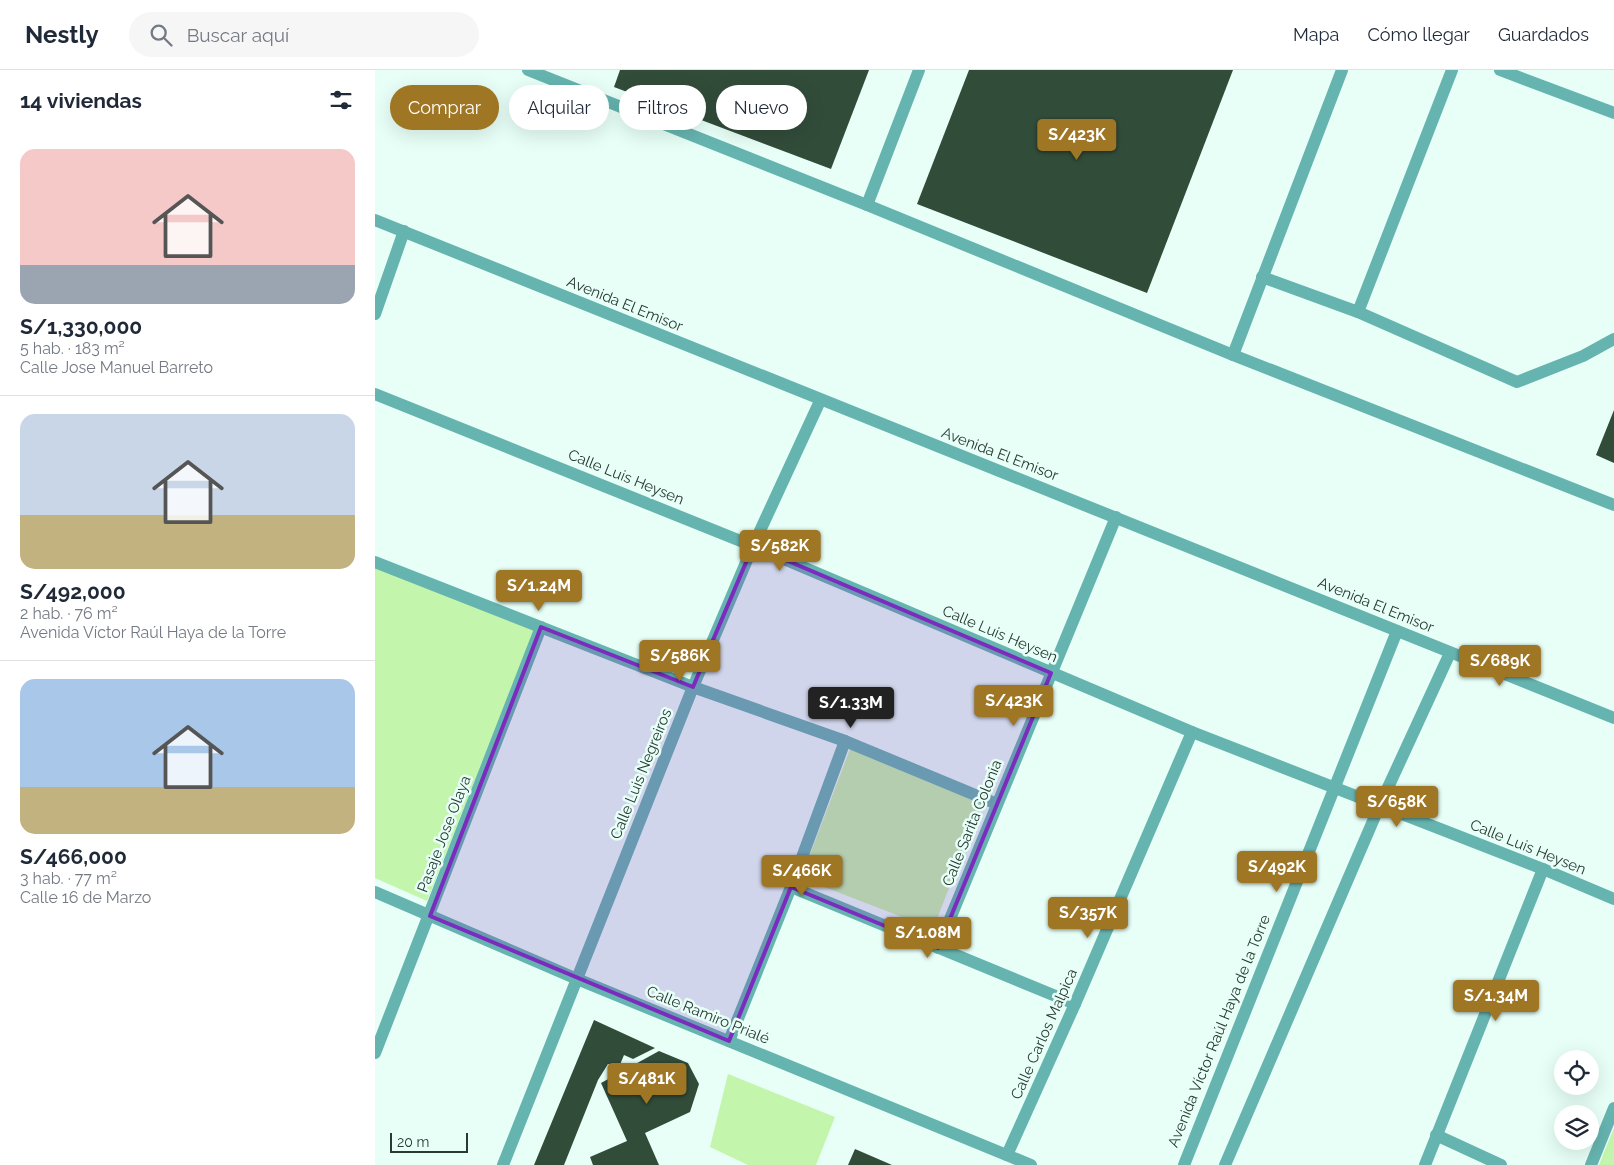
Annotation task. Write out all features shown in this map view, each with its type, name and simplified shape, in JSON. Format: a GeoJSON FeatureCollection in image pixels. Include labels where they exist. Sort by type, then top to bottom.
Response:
{"type":"FeatureCollection","features":[{"type":"Feature","properties":{"kind":"street"},"geometry":{"type":"LineString","coordinates":[[528,70],[552,74],[1233,355],[1614,505]]}},
{"type":"Feature","properties":{"kind":"street"},"geometry":{"type":"LineString","coordinates":[[867,205],[919,70]]}},
{"type":"Feature","properties":{"kind":"street"},"geometry":{"type":"LineString","coordinates":[[1233,355],[1341,70]]}},
{"type":"Feature","properties":{"kind":"street"},"geometry":{"type":"LineString","coordinates":[[1358,312],[1452,70]]}},
{"type":"Feature","properties":{"kind":"street"},"geometry":{"type":"LineString","coordinates":[[1500,70],[1614,114]]}},
{"type":"Feature","properties":{"kind":"street","name":"Avenida El Emisor"},"geometry":{"type":"LineString","coordinates":[[375,220],[1614,718]]}},
{"type":"Feature","properties":{"kind":"street"},"geometry":{"type":"LineString","coordinates":[[375,314],[404,231]]}},
{"type":"Feature","properties":{"kind":"street"},"geometry":{"type":"LineString","coordinates":[[1262,277],[1358,312],[1517,382],[1583,356],[1614,339]]}},
{"type":"Feature","properties":{"kind":"street","name":"Calle Luis Heysen"},"geometry":{"type":"LineString","coordinates":[[375,394],[753,546],[1192,732],[1543,869],[1614,899]]}},
{"type":"Feature","properties":{"kind":"street","name":"Calle Luis Negreiros"},"geometry":{"type":"LineString","coordinates":[[503,1165],[693,687],[753,546],[820,400]]}},
{"type":"Feature","properties":{"kind":"street","name":"Calle Sarita Colonia"},"geometry":{"type":"LineString","coordinates":[[938,948],[1116,517]]}},
{"type":"Feature","properties":{"kind":"street"},"geometry":{"type":"LineString","coordinates":[[375,562],[693,687],[845,742],[997,804]]}},
{"type":"Feature","properties":{"kind":"street","name":"Pasaje Jose Olaya"},"geometry":{"type":"LineString","coordinates":[[375,1052],[430,916],[541,627]]}},
{"type":"Feature","properties":{"kind":"street","name":"Avenida Víctor Raúl Haya de la Torre"},"geometry":{"type":"LineString","coordinates":[[1184,1165],[1333,786],[1397,631]]}},
{"type":"Feature","properties":{"kind":"street"},"geometry":{"type":"LineString","coordinates":[[1225,1165],[1379,806],[1450,653]]}},
{"type":"Feature","properties":{"kind":"street","name":"Calle Carlos Malpica"},"geometry":{"type":"LineString","coordinates":[[1007,1155],[1075,1004],[1192,732]]}},
{"type":"Feature","properties":{"kind":"street"},"geometry":{"type":"LineString","coordinates":[[729,1041],[791,888],[845,742]]}},
{"type":"Feature","properties":{"kind":"street"},"geometry":{"type":"LineString","coordinates":[[1425,1165],[1543,869]]}},
{"type":"Feature","properties":{"kind":"street"},"geometry":{"type":"LineString","coordinates":[[791,888],[1075,1004]]}},
{"type":"Feature","properties":{"kind":"street","name":"Calle Ramiro Prialé"},"geometry":{"type":"LineString","coordinates":[[375,892],[577,979],[1031,1165]]}},
{"type":"Feature","properties":{"kind":"street"},"geometry":{"type":"LineString","coordinates":[[1591,1165],[1614,1108]]}},
{"type":"Feature","properties":{"kind":"street"},"geometry":{"type":"LineString","coordinates":[[1436,1136],[1501,1165]]}},
{"type":"Feature","properties":{"kind":"highlighted area"},"geometry":{"type":"Polygon","coordinates":[[[753,546],[1051,673],[938,948],[791,887],[729,1041],[430,916],[541,627],[693,687],[753,546]]]}},
{"type":"Feature","properties":{"kind":"green space"},"geometry":{"type":"Polygon","coordinates":[[[375,565],[535,628],[427,901],[375,878],[375,565]]]}},
{"type":"Feature","properties":{"kind":"green space"},"geometry":{"type":"Polygon","coordinates":[[[850,749],[982,804],[933,929],[801,878],[850,749]]]}},
{"type":"Feature","properties":{"kind":"green space"},"geometry":{"type":"Polygon","coordinates":[[[728,1074],[835,1117],[816,1165],[748,1165],[710,1147],[728,1074]]]}},
{"type":"Feature","properties":{"kind":"green space"},"geometry":{"type":"Polygon","coordinates":[[[1614,1128],[1614,1165],[1599,1165],[1614,1128]]]}},
{"type":"Feature","properties":{"kind":"building"},"geometry":{"type":"Polygon","coordinates":[[[620,70],[869,70],[831,169],[728,130],[807,130],[807,85],[716,85],[716,126],[706,122],[706,85],[619,85],[619,89],[614,87],[620,70]]]}},
{"type":"Feature","properties":{"kind":"building"},"geometry":{"type":"Polygon","coordinates":[[[969,70],[1233,70],[1147,293],[917,204],[969,70]]]}},
{"type":"Feature","properties":{"kind":"building"},"geometry":{"type":"Polygon","coordinates":[[[1614,410],[1614,463],[1596,455],[1614,410]]]}},
{"type":"Feature","properties":{"kind":"building"},"geometry":{"type":"Polygon","coordinates":[[[594,1020],[655,1048],[633,1059],[624,1055],[619,1067],[608,1064],[598,1080],[564,1165],[534,1165],[594,1020]]]}},
{"type":"Feature","properties":{"kind":"building"},"geometry":{"type":"Polygon","coordinates":[[[659,1051],[688,1063],[699,1084],[690,1112],[645,1133],[659,1165],[593,1165],[590,1157],[627,1141],[601,1083],[659,1051]]]}},
{"type":"Feature","properties":{"kind":"building"},"geometry":{"type":"Polygon","coordinates":[[[855,1149],[892,1165],[848,1165],[855,1149]]]}}]}
